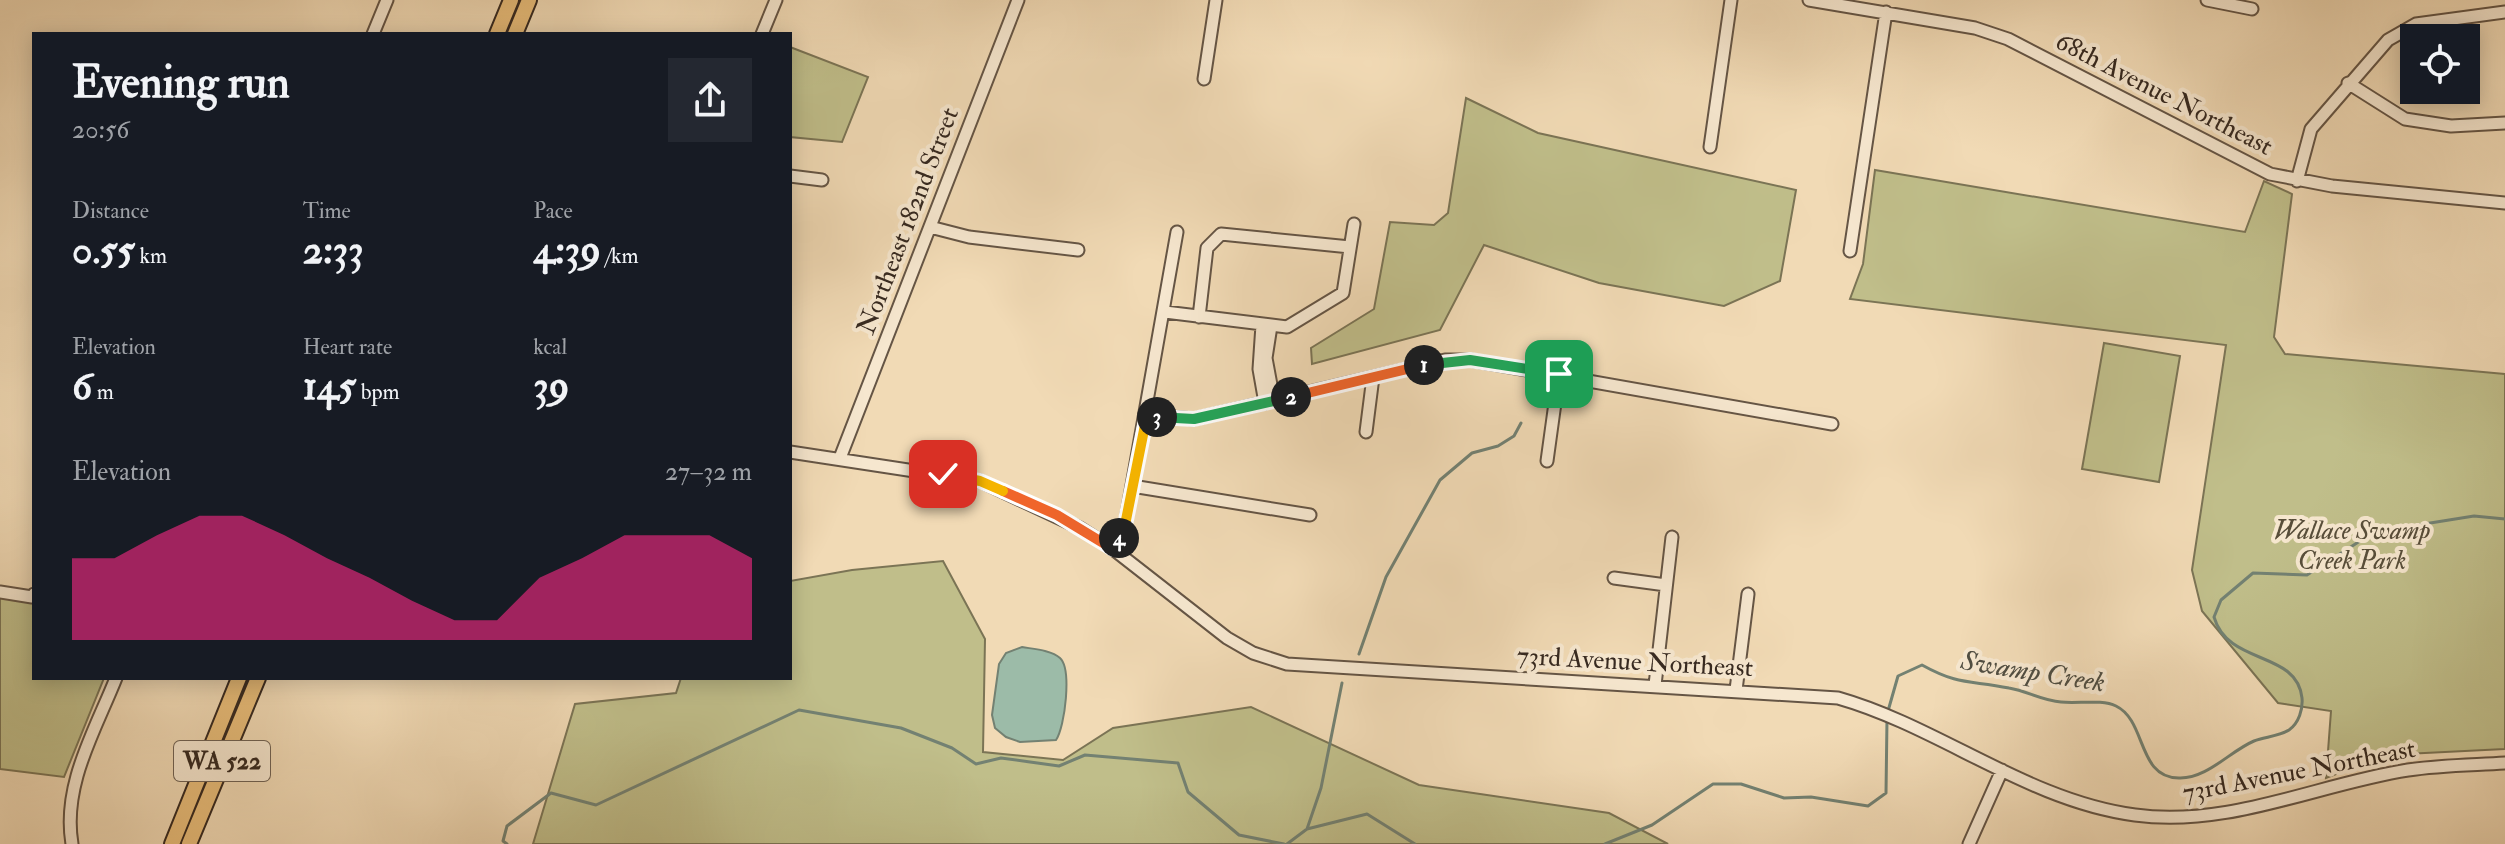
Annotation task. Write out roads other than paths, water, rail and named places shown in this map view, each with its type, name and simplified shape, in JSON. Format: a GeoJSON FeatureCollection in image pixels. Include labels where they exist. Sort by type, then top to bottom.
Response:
{"type":"FeatureCollection","features":[{"type":"Feature","properties":{"kind":"main road"},"geometry":{"type":"LineString","coordinates":[[498,32],[511,0]]}},
{"type":"Feature","properties":{"kind":"main road"},"geometry":{"type":"LineString","coordinates":[[516,32],[529,0]]}},
{"type":"Feature","properties":{"kind":"main road","name":"WA 522"},"geometry":{"type":"LineString","coordinates":[[172,844],[238,680]]}},
{"type":"Feature","properties":{"kind":"main road","name":"WA 522"},"geometry":{"type":"LineString","coordinates":[[189,844],[257,680]]}},
{"type":"Feature","properties":{"kind":"main road"},"geometry":{"type":"LineString","coordinates":[[219,727],[222,748],[226,752]]}},
{"type":"Feature","properties":{"kind":"street"},"geometry":{"type":"LineString","coordinates":[[374,32],[387,0]]}},
{"type":"Feature","properties":{"kind":"street"},"geometry":{"type":"LineString","coordinates":[[763,32],[776,0]]}},
{"type":"Feature","properties":{"kind":"street","name":"Northeast 182nd Street"},"geometry":{"type":"LineString","coordinates":[[840,458],[1018,0]]}},
{"type":"Feature","properties":{"kind":"street"},"geometry":{"type":"LineString","coordinates":[[1204,79],[1216,0]]}},
{"type":"Feature","properties":{"kind":"street"},"geometry":{"type":"LineString","coordinates":[[1710,147],[1731,0]]}},
{"type":"Feature","properties":{"kind":"street","name":"68th Avenue Northeast"},"geometry":{"type":"LineString","coordinates":[[1809,0],[1975,28],[2008,39],[2270,174],[2297,181],[2505,203]]}},
{"type":"Feature","properties":{"kind":"street"},"geometry":{"type":"LineString","coordinates":[[2207,0],[2252,9]]}},
{"type":"Feature","properties":{"kind":"street"},"geometry":{"type":"LineString","coordinates":[[1850,251],[1886,12]]}},
{"type":"Feature","properties":{"kind":"street"},"geometry":{"type":"LineString","coordinates":[[2297,181],[2311,129],[2388,40],[2416,24],[2505,12]]}},
{"type":"Feature","properties":{"kind":"street"},"geometry":{"type":"LineString","coordinates":[[2348,83],[2405,119],[2439,125],[2505,123]]}},
{"type":"Feature","properties":{"kind":"street"},"geometry":{"type":"LineString","coordinates":[[792,176],[822,180]]}},
{"type":"Feature","properties":{"kind":"street"},"geometry":{"type":"LineString","coordinates":[[1165,312],[1266,326],[1294,325],[1343,293],[1354,224]]}},
{"type":"Feature","properties":{"kind":"street"},"geometry":{"type":"LineString","coordinates":[[930,227],[969,237],[1078,250]]}},
{"type":"Feature","properties":{"kind":"street"},"geometry":{"type":"LineString","coordinates":[[1113,549],[1125,525],[1147,415],[1177,232]]}},
{"type":"Feature","properties":{"kind":"street"},"geometry":{"type":"LineString","coordinates":[[1199,317],[1207,248],[1215,237],[1226,232],[1350,247]]}},
{"type":"Feature","properties":{"kind":"street"},"geometry":{"type":"LineString","coordinates":[[1266,326],[1259,369],[1269,402]]}},
{"type":"Feature","properties":{"kind":"street"},"geometry":{"type":"LineString","coordinates":[[1147,415],[1194,419],[1445,360],[1496,361],[1832,424]]}},
{"type":"Feature","properties":{"kind":"street"},"geometry":{"type":"LineString","coordinates":[[1547,461],[1559,374]]}},
{"type":"Feature","properties":{"kind":"street"},"geometry":{"type":"LineString","coordinates":[[1366,432],[1373,377]]}},
{"type":"Feature","properties":{"kind":"street","name":"73rd Avenue Northeast"},"geometry":{"type":"LineString","coordinates":[[792,452],[980,481],[1057,515],[1113,549],[1227,638],[1253,653],[1279,662],[1317,667],[1838,698],[1877,711],[2002,770],[2096,807],[2167,817],[2234,811],[2409,769],[2505,763]]}},
{"type":"Feature","properties":{"kind":"street"},"geometry":{"type":"LineString","coordinates":[[1132,486],[1310,515]]}},
{"type":"Feature","properties":{"kind":"street"},"geometry":{"type":"LineString","coordinates":[[1655,685],[1672,537]]}},
{"type":"Feature","properties":{"kind":"street"},"geometry":{"type":"LineString","coordinates":[[1614,578],[1666,585]]}},
{"type":"Feature","properties":{"kind":"street"},"geometry":{"type":"LineString","coordinates":[[0,592],[32,597]]}},
{"type":"Feature","properties":{"kind":"street"},"geometry":{"type":"LineString","coordinates":[[1736,690],[1748,594]]}},
{"type":"Feature","properties":{"kind":"street"},"geometry":{"type":"LineString","coordinates":[[72,844],[68,825],[74,783],[115,680]]}},
{"type":"Feature","properties":{"kind":"street"},"geometry":{"type":"LineString","coordinates":[[1969,844],[2002,770]]}},
{"type":"Feature","properties":{"kind":"waterway"},"geometry":{"type":"LineString","coordinates":[[1359,654],[1386,577],[1440,480],[1472,453],[1498,446],[1514,436],[1521,423]]}},
{"type":"Feature","properties":{"kind":"waterway","name":"Swamp Creek"},"geometry":{"type":"LineString","coordinates":[[1888,711],[1898,676],[1922,665],[1956,679],[2016,689],[2054,701],[2116,706],[2126,713],[2133,724],[2156,769],[2166,776],[2179,778],[2199,774],[2254,741],[2289,730],[2301,711],[2302,698],[2297,683],[2288,672],[2233,644],[2222,633],[2214,617],[2221,600],[2253,573],[2307,575],[2374,532],[2474,516],[2505,519]]}},
{"type":"Feature","properties":{"kind":"waterway"},"geometry":{"type":"LineString","coordinates":[[1287,844],[1307,829],[1321,788],[1342,683]]}},
{"type":"Feature","properties":{"kind":"waterway"},"geometry":{"type":"LineString","coordinates":[[507,844],[503,841],[507,826],[551,793],[596,805],[799,710],[901,728],[952,748],[976,764],[1001,758],[1059,766],[1085,755],[1178,763],[1188,792],[1239,835],[1284,844]]}},
{"type":"Feature","properties":{"kind":"waterway","name":"Swamp Creek"},"geometry":{"type":"LineString","coordinates":[[1605,844],[1652,825],[1713,784],[1741,784],[1784,798],[1811,797],[1868,806],[1886,793],[1887,719]]}},
{"type":"Feature","properties":{"kind":"waterway"},"geometry":{"type":"LineString","coordinates":[[1307,829],[1367,814],[1415,844]]}},
{"type":"Feature","properties":{"kind":"park label","name":"Wallace Swamp Creek Park"},"geometry":{"type":"Point","coordinates":[2352,546]}}]}
